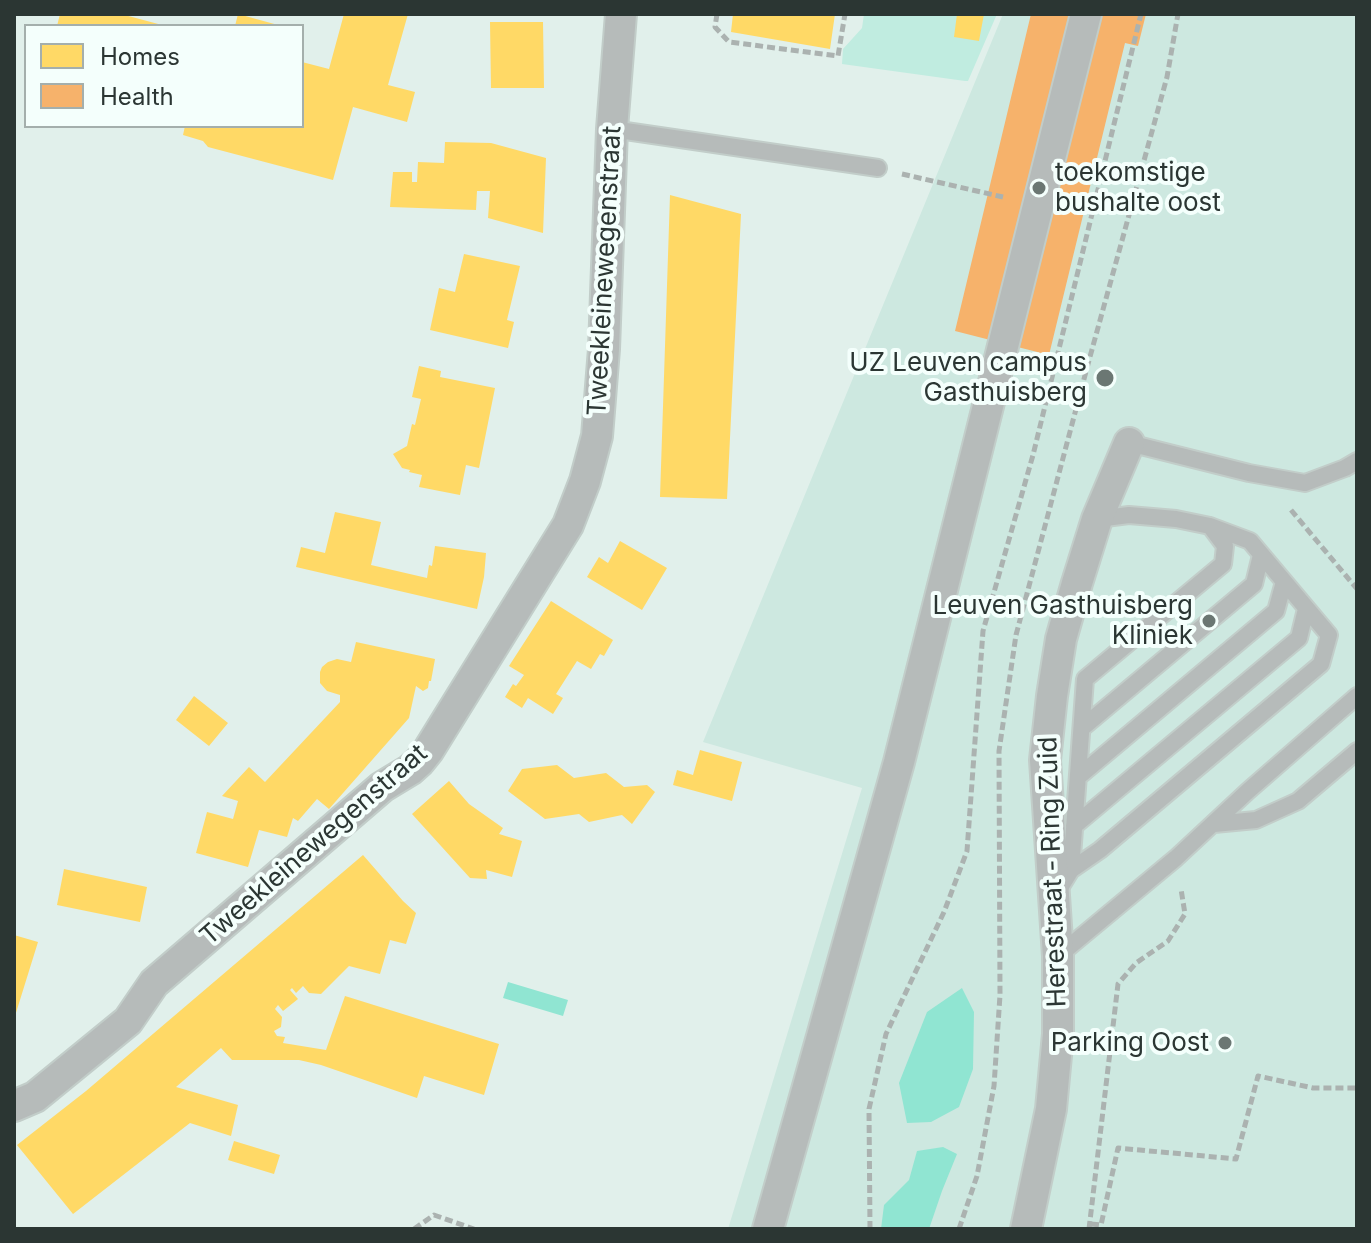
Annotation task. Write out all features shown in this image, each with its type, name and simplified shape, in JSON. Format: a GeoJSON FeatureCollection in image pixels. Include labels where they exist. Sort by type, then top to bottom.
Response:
{"type":"FeatureCollection","features":[{"type":"Feature","properties":{"kind":"street","name":"Tweekleinewegenstraat"},"geometry":{"type":"LineString","coordinates":[[14,1106],[35,1097],[128,1021],[154,983],[382,787],[420,761],[568,525],[585,481],[597,436],[604,349],[612,129],[621,14]]}},
{"type":"Feature","properties":{"kind":"street"},"geometry":{"type":"LineString","coordinates":[[768,1229],[899,762],[1086,14]]}},
{"type":"Feature","properties":{"kind":"street","name":"Herestraat - Ring Zuid"},"geometry":{"type":"LineString","coordinates":[[1026,1229],[1051,1109],[1058,1034],[1058,956],[1045,760],[1061,639],[1097,519],[1129,443]]}},
{"type":"Feature","properties":{"kind":"lane"},"geometry":{"type":"LineString","coordinates":[[612,129],[878,168]]}},
{"type":"Feature","properties":{"kind":"lane"},"geometry":{"type":"LineString","coordinates":[[1129,443],[1249,473],[1305,483],[1357,461]]}},
{"type":"Feature","properties":{"kind":"lane"},"geometry":{"type":"LineString","coordinates":[[1054,898],[1071,870],[1100,850],[1321,664],[1329,635],[1250,541],[1210,526],[1176,519],[1129,515],[1097,519]]}},
{"type":"Feature","properties":{"kind":"lane"},"geometry":{"type":"LineString","coordinates":[[1071,870],[1085,679],[1223,564],[1225,546],[1210,526]]}},
{"type":"Feature","properties":{"kind":"lane"},"geometry":{"type":"LineString","coordinates":[[1082,728],[1254,584],[1261,555]]}},
{"type":"Feature","properties":{"kind":"lane"},"geometry":{"type":"LineString","coordinates":[[1078,777],[1276,611],[1284,582]]}},
{"type":"Feature","properties":{"kind":"lane"},"geometry":{"type":"LineString","coordinates":[[1074,826],[1299,638],[1306,609]]}},
{"type":"Feature","properties":{"kind":"lane"},"geometry":{"type":"LineString","coordinates":[[1058,956],[1176,858],[1357,696]]}},
{"type":"Feature","properties":{"kind":"lane"},"geometry":{"type":"LineString","coordinates":[[1214,824],[1256,820],[1298,801],[1357,751]]}},
{"type":"Feature","properties":{"kind":"path"},"geometry":{"type":"LineString","coordinates":[[717,14],[715,27],[729,42],[838,56],[845,14]]}},
{"type":"Feature","properties":{"kind":"path"},"geometry":{"type":"LineString","coordinates":[[870,1229],[869,1109],[886,1034],[944,912],[967,851],[983,631],[1033,455],[1141,14]]}},
{"type":"Feature","properties":{"kind":"path"},"geometry":{"type":"LineString","coordinates":[[1088,364],[1167,77],[1178,14]]}},
{"type":"Feature","properties":{"kind":"path"},"geometry":{"type":"LineString","coordinates":[[878,168],[1003,197]]}},
{"type":"Feature","properties":{"kind":"path"},"geometry":{"type":"LineString","coordinates":[[1300,521],[1357,589]]}},
{"type":"Feature","properties":{"kind":"path"},"geometry":{"type":"LineString","coordinates":[[1178,885],[1182,890],[1185,914],[1168,941],[1136,963],[1118,984],[1090,1226],[1101,1225],[1118,1148],[1236,1159],[1258,1076],[1313,1088],[1357,1088]]}},
{"type":"Feature","properties":{"kind":"path"},"geometry":{"type":"LineString","coordinates":[[414,1229],[434,1215],[474,1229]]}},
{"type":"Feature","properties":{"kind":"shaded area"},"geometry":{"type":"Polygon","coordinates":[[[864,14],[997,14],[968,81],[965,81],[842,64],[843,49],[862,28],[864,14]]]}},
{"type":"Feature","properties":{"kind":"shaded area","name":"UZ Leuven campus Gasthuisberg"},"geometry":{"type":"Polygon","coordinates":[[[1003,14],[1357,14],[1357,1229],[728,1229],[862,788],[703,742],[1003,14]]]}},
{"type":"Feature","properties":{"kind":"shaded area"},"geometry":{"type":"Polygon","coordinates":[[[508,982],[568,1000],[563,1016],[503,998],[508,982]]]}},
{"type":"Feature","properties":{"kind":"shaded area"},"geometry":{"type":"Polygon","coordinates":[[[962,988],[974,1012],[973,1069],[959,1107],[931,1122],[907,1123],[899,1083],[927,1012],[962,988]]]}},
{"type":"Feature","properties":{"kind":"shaded area"},"geometry":{"type":"Polygon","coordinates":[[[943,1147],[957,1154],[929,1229],[881,1229],[884,1205],[909,1180],[917,1151],[943,1147]]]}},
{"type":"Feature","properties":{"kind":"building: Homes"},"geometry":{"type":"Polygon","coordinates":[[[60,14],[121,14],[158,24],[58,24],[60,14]]]}},
{"type":"Feature","properties":{"kind":"building: Homes"},"geometry":{"type":"Polygon","coordinates":[[[238,14],[274,24],[236,24],[238,14]]]}},
{"type":"Feature","properties":{"kind":"building: Homes"},"geometry":{"type":"Polygon","coordinates":[[[344,14],[408,14],[388,85],[415,92],[407,122],[353,107],[333,180],[208,147],[203,141],[183,135],[185,128],[304,128],[304,63],[329,69],[344,14]]]}},
{"type":"Feature","properties":{"kind":"building: Homes"},"geometry":{"type":"Polygon","coordinates":[[[733,14],[835,14],[830,49],[731,32],[733,14]]]}},
{"type":"Feature","properties":{"kind":"building: Homes"},"geometry":{"type":"Polygon","coordinates":[[[957,14],[984,14],[979,41],[954,37],[957,14]]]}},
{"type":"Feature","properties":{"kind":"building: Homes"},"geometry":{"type":"Polygon","coordinates":[[[490,22],[543,22],[544,88],[491,88],[490,22]]]}},
{"type":"Feature","properties":{"kind":"building: Homes"},"geometry":{"type":"Polygon","coordinates":[[[445,142],[491,143],[546,158],[543,233],[488,218],[490,191],[477,191],[476,210],[390,207],[393,172],[412,172],[412,182],[417,182],[418,162],[444,163],[445,142]]]}},
{"type":"Feature","properties":{"kind":"building: Homes"},"geometry":{"type":"Polygon","coordinates":[[[670,195],[741,214],[727,499],[660,497],[670,195]]]}},
{"type":"Feature","properties":{"kind":"building: Homes"},"geometry":{"type":"Polygon","coordinates":[[[464,254],[520,266],[507,320],[514,322],[508,348],[430,330],[439,288],[455,292],[464,254]]]}},
{"type":"Feature","properties":{"kind":"building: Homes"},"geometry":{"type":"Polygon","coordinates":[[[419,366],[441,371],[440,377],[495,388],[479,468],[466,465],[460,495],[419,487],[422,475],[402,468],[393,454],[407,446],[412,424],[415,425],[421,399],[412,397],[419,366]]]}},
{"type":"Feature","properties":{"kind":"building: Homes"},"geometry":{"type":"Polygon","coordinates":[[[335,512],[381,522],[371,565],[427,578],[435,546],[486,553],[477,609],[296,567],[301,547],[325,553],[335,512]]]}},
{"type":"Feature","properties":{"kind":"building: Homes"},"geometry":{"type":"Polygon","coordinates":[[[620,541],[667,568],[642,610],[587,577],[599,557],[608,563],[620,541]]]}},
{"type":"Feature","properties":{"kind":"building: Homes"},"geometry":{"type":"Polygon","coordinates":[[[551,601],[613,640],[604,656],[600,654],[591,669],[577,661],[556,694],[563,698],[553,714],[528,698],[522,708],[505,697],[513,684],[516,686],[524,675],[509,666],[551,601]]]}},
{"type":"Feature","properties":{"kind":"building: Homes"},"geometry":{"type":"Polygon","coordinates":[[[356,642],[435,659],[428,688],[423,691],[416,686],[409,718],[329,809],[317,799],[298,821],[293,818],[287,837],[259,830],[248,867],[196,853],[207,812],[233,819],[238,801],[222,796],[249,767],[265,782],[340,702],[340,695],[327,691],[320,683],[320,672],[328,662],[337,659],[351,662],[356,642]]]}},
{"type":"Feature","properties":{"kind":"building: Homes"},"geometry":{"type":"Polygon","coordinates":[[[194,696],[228,723],[209,746],[176,720],[194,696]]]}},
{"type":"Feature","properties":{"kind":"building: Homes"},"geometry":{"type":"Polygon","coordinates":[[[700,750],[742,762],[732,801],[673,785],[677,770],[693,775],[700,750]]]}},
{"type":"Feature","properties":{"kind":"building: Homes"},"geometry":{"type":"Polygon","coordinates":[[[557,765],[574,778],[606,773],[624,787],[647,785],[655,792],[632,824],[622,815],[589,822],[579,814],[545,819],[508,791],[522,769],[557,765]]]}},
{"type":"Feature","properties":{"kind":"building: Homes"},"geometry":{"type":"Polygon","coordinates":[[[449,781],[469,804],[503,828],[499,834],[522,841],[512,877],[486,870],[487,879],[470,878],[412,814],[449,781]]]}},
{"type":"Feature","properties":{"kind":"building: Homes"},"geometry":{"type":"Polygon","coordinates":[[[363,855],[416,913],[406,944],[390,940],[380,974],[349,966],[321,994],[309,993],[303,986],[296,993],[292,988],[290,990],[298,999],[283,1011],[278,1005],[275,1009],[282,1017],[281,1027],[274,1031],[277,1036],[285,1037],[283,1043],[326,1050],[345,996],[499,1044],[484,1095],[424,1076],[417,1098],[299,1060],[232,1060],[221,1048],[176,1087],[238,1105],[231,1136],[190,1123],[73,1214],[17,1145],[86,1091],[363,855]]]}},
{"type":"Feature","properties":{"kind":"building: Homes"},"geometry":{"type":"Polygon","coordinates":[[[64,869],[147,887],[140,922],[57,905],[64,869]]]}},
{"type":"Feature","properties":{"kind":"building: Homes"},"geometry":{"type":"Polygon","coordinates":[[[14,935],[38,942],[15,1016],[14,1016],[14,935]]]}},
{"type":"Feature","properties":{"kind":"building: Homes"},"geometry":{"type":"Polygon","coordinates":[[[234,1141],[280,1155],[274,1174],[228,1160],[234,1141]]]}},
{"type":"Feature","properties":{"kind":"building: Health","name":"toekomstige bushalte oost"},"geometry":{"type":"Polygon","coordinates":[[[1031,14],[1146,14],[1138,46],[1125,43],[1049,355],[955,331],[1031,14]]]}},
{"type":"Feature","properties":{"kind":"place","name":"toekomstige bushalte oost"},"geometry":{"type":"Point","coordinates":[1039,188]}},
{"type":"Feature","properties":{"kind":"place","name":"UZ Leuven campus Gasthuisberg"},"geometry":{"type":"Point","coordinates":[1105,378]}},
{"type":"Feature","properties":{"kind":"place","name":"Leuven Gasthuisberg Kliniek"},"geometry":{"type":"Point","coordinates":[1209,621]}},
{"type":"Feature","properties":{"kind":"place","name":"Parking Oost"},"geometry":{"type":"Point","coordinates":[1225,1043]}}]}
